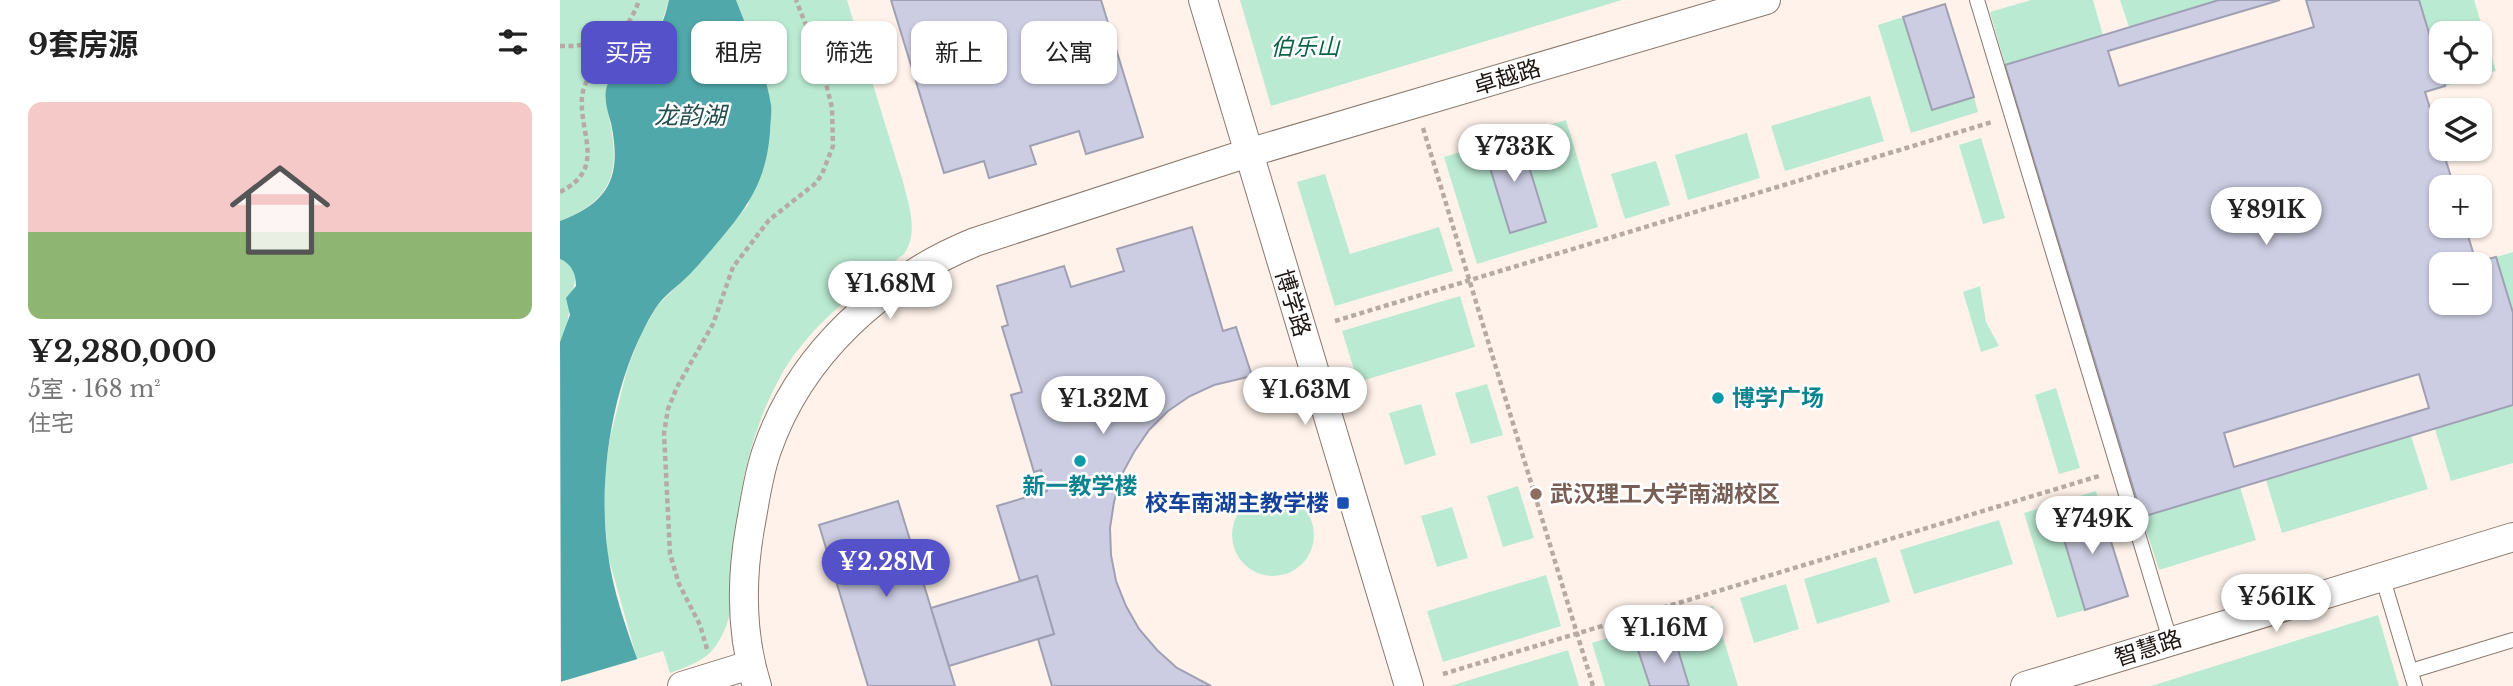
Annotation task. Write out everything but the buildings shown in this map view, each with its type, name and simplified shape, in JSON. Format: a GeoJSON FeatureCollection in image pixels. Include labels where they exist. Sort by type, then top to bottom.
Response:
{"type":"FeatureCollection","features":[{"type":"Feature","properties":{"kind":"street","name":"博学路"},"geometry":{"type":"LineString","coordinates":[[1203,0],[1409,686]]}},
{"type":"Feature","properties":{"kind":"street","name":"卓越路"},"geometry":{"type":"LineString","coordinates":[[753,675],[744,608],[747,549],[758,480],[770,442],[793,391],[833,341],[886,292],[912,274],[946,254],[975,242],[1248,153],[1766,0]]}},
{"type":"Feature","properties":{"kind":"street","name":"智慧路"},"geometry":{"type":"LineString","coordinates":[[2025,686],[2513,537]]}},
{"type":"Feature","properties":{"kind":"street"},"geometry":{"type":"LineString","coordinates":[[682,686],[716,675],[753,675]]}},
{"type":"Feature","properties":{"kind":"lane"},"geometry":{"type":"LineString","coordinates":[[1977,0],[2170,640]]}},
{"type":"Feature","properties":{"kind":"lane"},"geometry":{"type":"LineString","coordinates":[[2382,576],[2416,686]]}},
{"type":"Feature","properties":{"kind":"lane"},"geometry":{"type":"LineString","coordinates":[[2411,670],[2513,640]]}},
{"type":"Feature","properties":{"kind":"path"},"geometry":{"type":"LineString","coordinates":[[630,21],[639,0]]}},
{"type":"Feature","properties":{"kind":"path"},"geometry":{"type":"LineString","coordinates":[[716,675],[700,625],[679,584],[670,554],[664,433],[668,409],[677,387],[713,324],[733,267],[769,220],[816,183],[833,146],[832,108],[821,63],[796,0]]}},
{"type":"Feature","properties":{"kind":"path"},"geometry":{"type":"LineString","coordinates":[[560,46],[581,43]]}},
{"type":"Feature","properties":{"kind":"path"},"geometry":{"type":"LineString","coordinates":[[560,192],[575,183],[588,162],[589,143],[582,96],[585,84]]}},
{"type":"Feature","properties":{"kind":"path"},"geometry":{"type":"LineString","coordinates":[[1416,104],[1593,686]]}},
{"type":"Feature","properties":{"kind":"path"},"geometry":{"type":"LineString","coordinates":[[1335,321],[1992,122]]}},
{"type":"Feature","properties":{"kind":"path"},"geometry":{"type":"LineString","coordinates":[[1443,674],[2099,475]]}},
{"type":"Feature","properties":{"kind":"green space"},"geometry":{"type":"Polygon","coordinates":[[[560,0],[669,0],[662,21],[581,21],[581,84],[614,84],[605,98],[614,156],[607,186],[597,199],[581,211],[560,221],[560,0]]]}},
{"type":"Feature","properties":{"kind":"green space"},"geometry":{"type":"Polygon","coordinates":[[[736,0],[847,0],[853,21],[801,21],[801,84],[873,84],[910,210],[911,237],[904,254],[817,327],[789,362],[778,381],[756,432],[742,486],[732,604],[723,634],[706,656],[670,673],[663,651],[637,659],[608,556],[605,473],[610,438],[627,370],[641,334],[657,306],[690,273],[748,205],[771,107],[765,84],[787,84],[787,21],[744,21],[736,0]]]}},
{"type":"Feature","properties":{"kind":"green space","name":"伯乐山"},"geometry":{"type":"Polygon","coordinates":[[[1240,0],[1622,0],[1271,106],[1240,0]]]}},
{"type":"Feature","properties":{"kind":"green space"},"geometry":{"type":"Polygon","coordinates":[[[2031,0],[2093,0],[2103,35],[2005,65],[1990,12],[2031,0]]]}},
{"type":"Feature","properties":{"kind":"green space"},"geometry":{"type":"Polygon","coordinates":[[[2120,0],[2219,0],[2129,27],[2120,0]]]}},
{"type":"Feature","properties":{"kind":"green space"},"geometry":{"type":"Polygon","coordinates":[[[2419,0],[2474,0],[2481,21],[2429,21],[2429,33],[2419,0]]]}},
{"type":"Feature","properties":{"kind":"green space"},"geometry":{"type":"Polygon","coordinates":[[[1903,17],[1932,110],[1974,97],[1978,112],[1911,133],[1878,25],[1903,17]]]}},
{"type":"Feature","properties":{"kind":"green space"},"geometry":{"type":"Polygon","coordinates":[[[1870,96],[1884,141],[1785,171],[1771,126],[1870,96]]]}},
{"type":"Feature","properties":{"kind":"green space"},"geometry":{"type":"Polygon","coordinates":[[[1566,120],[1598,227],[1477,264],[1444,157],[1483,145],[1511,233],[1546,222],[1519,134],[1566,120]]]}},
{"type":"Feature","properties":{"kind":"green space"},"geometry":{"type":"Polygon","coordinates":[[[1747,133],[1760,178],[1688,200],[1675,155],[1747,133]]]}},
{"type":"Feature","properties":{"kind":"green space"},"geometry":{"type":"Polygon","coordinates":[[[1981,138],[2005,218],[1983,224],[1959,145],[1981,138]]]}},
{"type":"Feature","properties":{"kind":"green space"},"geometry":{"type":"Polygon","coordinates":[[[1656,161],[1670,205],[1625,219],[1611,174],[1656,161]]]}},
{"type":"Feature","properties":{"kind":"green space"},"geometry":{"type":"Polygon","coordinates":[[[1325,174],[1350,254],[1439,227],[1453,271],[1335,306],[1297,182],[1325,174]]]}},
{"type":"Feature","properties":{"kind":"green space"},"geometry":{"type":"Polygon","coordinates":[[[2513,252],[2513,313],[2496,257],[2513,252]]]}},
{"type":"Feature","properties":{"kind":"green space"},"geometry":{"type":"Polygon","coordinates":[[[560,259],[572,268],[575,278],[565,332],[560,341],[560,259]]]}},
{"type":"Feature","properties":{"kind":"green space"},"geometry":{"type":"Polygon","coordinates":[[[1980,286],[1986,322],[1999,346],[1981,352],[1963,292],[1980,286]]]}},
{"type":"Feature","properties":{"kind":"green space"},"geometry":{"type":"Polygon","coordinates":[[[1460,296],[1475,347],[1358,382],[1342,331],[1460,296]]]}},
{"type":"Feature","properties":{"kind":"green space"},"geometry":{"type":"Polygon","coordinates":[[[1487,384],[1503,435],[1471,444],[1455,393],[1487,384]]]}},
{"type":"Feature","properties":{"kind":"green space"},"geometry":{"type":"Polygon","coordinates":[[[2056,388],[2080,468],[2059,474],[2035,395],[2056,388]]]}},
{"type":"Feature","properties":{"kind":"green space"},"geometry":{"type":"Polygon","coordinates":[[[1421,404],[1436,455],[1405,465],[1389,413],[1421,404]]]}},
{"type":"Feature","properties":{"kind":"green space"},"geometry":{"type":"Polygon","coordinates":[[[2513,405],[2513,463],[2451,481],[2435,429],[2513,405]]]}},
{"type":"Feature","properties":{"kind":"green space"},"geometry":{"type":"Polygon","coordinates":[[[2411,436],[2428,489],[2282,533],[2266,480],[2411,436]]]}},
{"type":"Feature","properties":{"kind":"green space"},"geometry":{"type":"Polygon","coordinates":[[[1518,486],[1534,538],[1503,547],[1487,496],[1518,486]]]}},
{"type":"Feature","properties":{"kind":"green space"},"geometry":{"type":"Polygon","coordinates":[[[2240,487],[2256,540],[2159,570],[2142,517],[2240,487]]]}},
{"type":"Feature","properties":{"kind":"green space"},"geometry":{"type":"Polygon","coordinates":[[[2096,491],[2099,503],[2057,516],[2085,610],[2057,618],[2024,513],[2096,491]]]}},
{"type":"Feature","properties":{"kind":"green space"},"geometry":{"type":"Polygon","coordinates":[[[1273,494],[1289,497],[1302,506],[1311,519],[1314,535],[1311,551],[1302,564],[1289,573],[1273,576],[1257,573],[1244,564],[1235,551],[1232,535],[1235,519],[1244,506],[1257,497],[1273,494]]]}},
{"type":"Feature","properties":{"kind":"green space"},"geometry":{"type":"Polygon","coordinates":[[[1452,507],[1468,558],[1437,567],[1421,516],[1452,507]]]}},
{"type":"Feature","properties":{"kind":"green space"},"geometry":{"type":"Polygon","coordinates":[[[1999,520],[2013,564],[1914,594],[1900,550],[1999,520]]]}},
{"type":"Feature","properties":{"kind":"green space"},"geometry":{"type":"Polygon","coordinates":[[[1876,557],[1890,602],[1817,624],[1804,579],[1876,557]]]}},
{"type":"Feature","properties":{"kind":"green space"},"geometry":{"type":"Polygon","coordinates":[[[1546,575],[1561,626],[1443,662],[1427,611],[1546,575]]]}},
{"type":"Feature","properties":{"kind":"green space"},"geometry":{"type":"Polygon","coordinates":[[[1786,584],[1799,629],[1754,643],[1740,598],[1786,584]]]}},
{"type":"Feature","properties":{"kind":"green space"},"geometry":{"type":"Polygon","coordinates":[[[1713,606],[1738,686],[1689,686],[1674,640],[1639,650],[1650,686],[1605,686],[1592,643],[1713,606]]]}},
{"type":"Feature","properties":{"kind":"green space"},"geometry":{"type":"Polygon","coordinates":[[[2378,615],[2399,686],[2151,686],[2378,615]]]}},
{"type":"Feature","properties":{"kind":"green space"},"geometry":{"type":"Polygon","coordinates":[[[1568,650],[1579,686],[1450,686],[1568,650]]]}},
{"type":"Feature","properties":{"kind":"water","name":"龙韵湖"},"geometry":{"type":"Polygon","coordinates":[[[669,0],[736,0],[744,21],[691,21],[691,84],[766,84],[771,105],[768,150],[759,181],[744,208],[698,265],[655,309],[628,365],[612,427],[605,492],[608,554],[619,604],[647,686],[561,686],[560,342],[570,315],[566,298],[576,286],[572,270],[560,259],[560,221],[577,214],[601,196],[613,172],[614,142],[606,100],[608,84],[677,84],[677,21],[663,21],[669,0]]]}},
{"type":"Feature","properties":{"kind":"pier"},"geometry":{"type":"Polygon","coordinates":[[[641,658],[650,686],[560,686],[560,682],[641,658]]]}},
{"type":"Feature","properties":{"kind":"place","name":"博学广场"},"geometry":{"type":"Point","coordinates":[1718,398]}},
{"type":"Feature","properties":{"kind":"place","name":"新一教学楼"},"geometry":{"type":"Point","coordinates":[1080,461]}},
{"type":"Feature","properties":{"kind":"place","name":"武汉理工大学南湖校区"},"geometry":{"type":"Point","coordinates":[1536,494]}},
{"type":"Feature","properties":{"kind":"place","name":"校车南湖主教学楼"},"geometry":{"type":"Point","coordinates":[1343,503]}}]}
